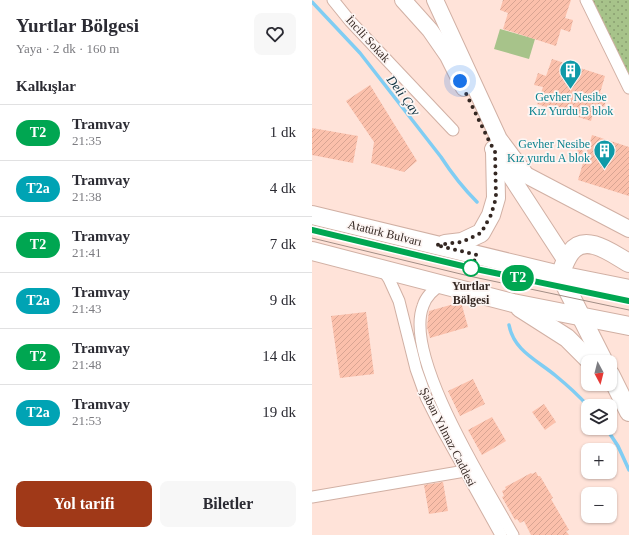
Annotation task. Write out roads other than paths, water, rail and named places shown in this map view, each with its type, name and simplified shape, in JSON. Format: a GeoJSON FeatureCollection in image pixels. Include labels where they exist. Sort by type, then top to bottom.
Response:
{"type":"FeatureCollection","features":[{"type":"Feature","properties":{"kind":"main road"},"geometry":{"type":"LineString","coordinates":[[436,245],[462,242],[481,233],[491,215],[496,198],[495,151]]}},
{"type":"Feature","properties":{"kind":"main road","name":"Atatürk Bulvarı"},"geometry":{"type":"LineString","coordinates":[[312,215],[436,245],[563,268],[625,288]]}},
{"type":"Feature","properties":{"kind":"main road"},"geometry":{"type":"LineString","coordinates":[[600,355],[580,316],[563,268],[572,250],[579,246],[588,244],[601,247],[629,264]]}},
{"type":"Feature","properties":{"kind":"main road"},"geometry":{"type":"LineString","coordinates":[[312,251],[513,303],[629,326]]}},
{"type":"Feature","properties":{"kind":"main road"},"geometry":{"type":"LineString","coordinates":[[513,303],[567,338],[584,355]]}},
{"type":"Feature","properties":{"kind":"main road"},"geometry":{"type":"LineString","coordinates":[[619,392],[629,412]]}},
{"type":"Feature","properties":{"kind":"street","name":"İncili Sokak"},"geometry":{"type":"LineString","coordinates":[[333,0],[350,21],[453,130]]}},
{"type":"Feature","properties":{"kind":"street"},"geometry":{"type":"LineString","coordinates":[[402,0],[430,30],[448,56],[490,143],[563,268]]}},
{"type":"Feature","properties":{"kind":"street"},"geometry":{"type":"LineString","coordinates":[[435,0],[499,139],[526,175],[629,229]]}},
{"type":"Feature","properties":{"kind":"street"},"geometry":{"type":"LineString","coordinates":[[586,0],[629,88]]}},
{"type":"Feature","properties":{"kind":"street","name":"Şaban Yılmaz Caddesi"},"geometry":{"type":"LineString","coordinates":[[382,268],[399,301],[416,369],[426,397],[501,535]]}},
{"type":"Feature","properties":{"kind":"street","name":"Şaban Yılmaz Caddesi"},"geometry":{"type":"LineString","coordinates":[[443,284],[430,293],[421,312],[420,332],[429,372],[434,386],[467,454],[513,535]]}},
{"type":"Feature","properties":{"kind":"street"},"geometry":{"type":"LineString","coordinates":[[312,497],[465,471]]}},
{"type":"Feature","properties":{"kind":"waterway","name":"Deli Çay"},"geometry":{"type":"LineString","coordinates":[[312,2],[360,53],[458,181],[477,202]]}},
{"type":"Feature","properties":{"kind":"waterway"},"geometry":{"type":"LineString","coordinates":[[509,325],[516,342],[521,348],[549,370],[581,399]]}},
{"type":"Feature","properties":{"kind":"waterway"},"geometry":{"type":"LineString","coordinates":[[611,435],[618,446],[629,470]]}},
{"type":"Feature","properties":{"kind":"tram line"},"geometry":{"type":"LineString","coordinates":[[312,230],[471,268],[629,301]]}},
{"type":"Feature","properties":{"kind":"tram line","name":"T2"},"geometry":{"type":"LineString","coordinates":[[312,230],[471,268],[629,301]]}},
{"type":"Feature","properties":{"kind":"tram line"},"geometry":{"type":"LineString","coordinates":[[312,238],[469,276],[629,310]]}},
{"type":"Feature","properties":{"kind":"place","name":"Gevher Nesibe Kız Yurdu B blok"},"geometry":{"type":"Point","coordinates":[571,90]}},
{"type":"Feature","properties":{"kind":"place","name":"Gevher Nesibe Kız yurdu A blok"},"geometry":{"type":"Point","coordinates":[605,170]}},
{"type":"Feature","properties":{"kind":"place","name":"Yurtlar Bölgesi"},"geometry":{"type":"Point","coordinates":[471,268]}}]}
